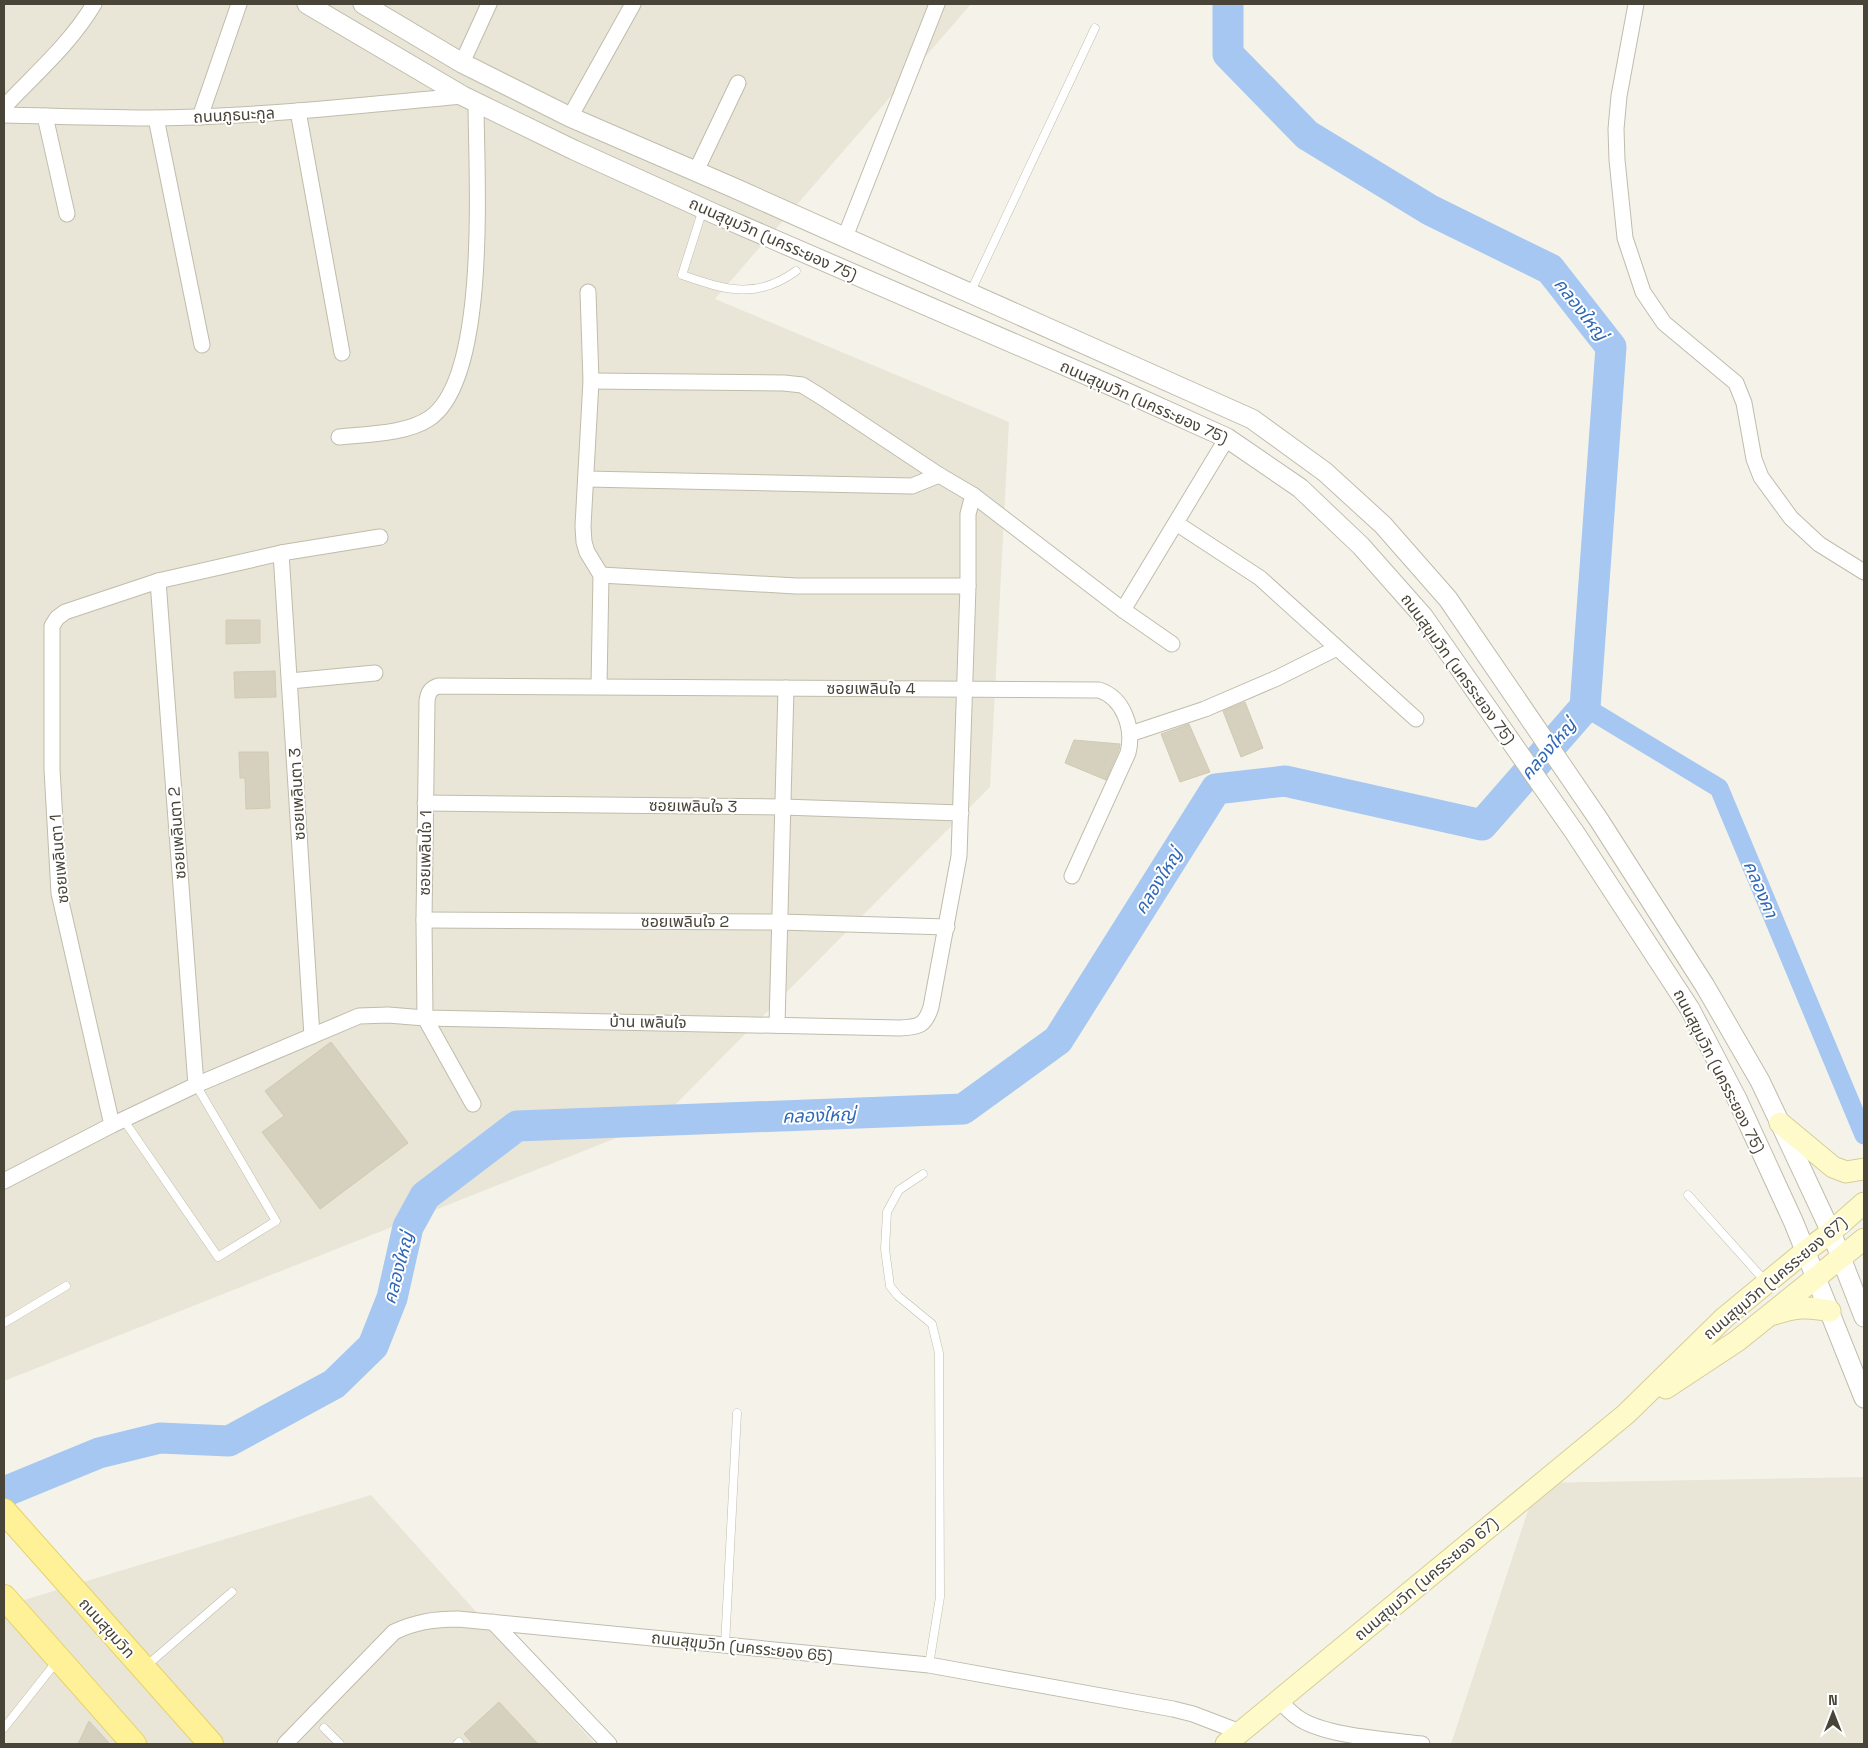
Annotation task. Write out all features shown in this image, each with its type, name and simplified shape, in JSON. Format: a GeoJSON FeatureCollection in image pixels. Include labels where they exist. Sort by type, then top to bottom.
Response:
{"type":"FeatureCollection","features":[{"type":"Feature","properties":{"kind":"main road"},"geometry":{"type":"LineString","coordinates":[[1780,1123],[1833,1167],[1846,1172],[1861,1170]]}},
{"type":"Feature","properties":{"kind":"main road","name":"ถนนสุขุมวิท (นครระยอง 67)"},"geometry":{"type":"LineString","coordinates":[[1233,1738],[1626,1414],[1724,1318],[1831,1232],[1862,1204]]}},
{"type":"Feature","properties":{"kind":"main road","name":"ถนนสุขุมวิท (นครระยอง 67)"},"geometry":{"type":"LineString","coordinates":[[1626,1414],[1737,1341],[1864,1239]]}},
{"type":"Feature","properties":{"kind":"main road"},"geometry":{"type":"LineString","coordinates":[[1768,1316],[1791,1309],[1811,1307],[1830,1311]]}},
{"type":"Feature","properties":{"kind":"main road","name":"ถนนสุขุมวิท"},"geometry":{"type":"LineString","coordinates":[[4,1511],[211,1744]]}},
{"type":"Feature","properties":{"kind":"main road"},"geometry":{"type":"LineString","coordinates":[[8,1603],[134,1744]]}},
{"type":"Feature","properties":{"kind":"street"},"geometry":{"type":"LineString","coordinates":[[4,107],[62,46],[94,4]]}},
{"type":"Feature","properties":{"kind":"street"},"geometry":{"type":"LineString","coordinates":[[200,116],[239,4]]}},
{"type":"Feature","properties":{"kind":"street","name":"ถนนสุขุมวิท (นครระยอง 75)"},"geometry":{"type":"LineString","coordinates":[[306,4],[469,99],[703,209],[1112,386],[1227,438],[1300,488],[1362,546],[1423,616],[1575,833],[1690,1009],[1737,1099],[1806,1251],[1864,1398]]}},
{"type":"Feature","properties":{"kind":"street","name":"ถนนสุขุมวิท (นครระยอง 75)"},"geometry":{"type":"LineString","coordinates":[[363,4],[462,63],[570,117],[696,171],[1252,419],[1325,472],[1383,525],[1448,599],[1599,820],[1705,986],[1760,1081],[1831,1232],[1864,1317]]}},
{"type":"Feature","properties":{"kind":"street"},"geometry":{"type":"LineString","coordinates":[[462,63],[489,4]]}},
{"type":"Feature","properties":{"kind":"street"},"geometry":{"type":"LineString","coordinates":[[570,117],[633,4]]}},
{"type":"Feature","properties":{"kind":"street"},"geometry":{"type":"LineString","coordinates":[[845,237],[937,4]]}},
{"type":"Feature","properties":{"kind":"street"},"geometry":{"type":"LineString","coordinates":[[1636,4],[1619,96],[1616,144],[1626,238],[1643,292],[1664,323],[1736,383],[1744,403],[1754,459],[1770,492],[1791,518],[1819,544],[1864,572]]}},
{"type":"Feature","properties":{"kind":"street"},"geometry":{"type":"LineString","coordinates":[[696,171],[738,83]]}},
{"type":"Feature","properties":{"kind":"street"},"geometry":{"type":"LineString","coordinates":[[338,437],[406,429],[421,424],[441,408],[454,388],[467,346],[477,240],[469,99]]}},
{"type":"Feature","properties":{"kind":"street","name":"ถนนภูธนะกูล"},"geometry":{"type":"LineString","coordinates":[[4,115],[156,118],[298,111],[469,99]]}},
{"type":"Feature","properties":{"kind":"street"},"geometry":{"type":"LineString","coordinates":[[298,111],[342,353]]}},
{"type":"Feature","properties":{"kind":"street"},"geometry":{"type":"LineString","coordinates":[[45,116],[67,214]]}},
{"type":"Feature","properties":{"kind":"street"},"geometry":{"type":"LineString","coordinates":[[156,118],[202,345]]}},
{"type":"Feature","properties":{"kind":"street"},"geometry":{"type":"LineString","coordinates":[[934,310],[946,283]]}},
{"type":"Feature","properties":{"kind":"street"},"geometry":{"type":"LineString","coordinates":[[588,292],[591,381],[583,526],[587,552],[601,575],[599,686]]}},
{"type":"Feature","properties":{"kind":"street"},"geometry":{"type":"LineString","coordinates":[[591,381],[784,383],[802,385],[938,475],[973,495],[1123,610],[1172,644]]}},
{"type":"Feature","properties":{"kind":"street"},"geometry":{"type":"LineString","coordinates":[[1123,610],[1227,438]]}},
{"type":"Feature","properties":{"kind":"street"},"geometry":{"type":"LineString","coordinates":[[586,479],[912,486],[938,475]]}},
{"type":"Feature","properties":{"kind":"street"},"geometry":{"type":"LineString","coordinates":[[946,927],[959,856],[968,586],[968,514],[973,495]]}},
{"type":"Feature","properties":{"kind":"street"},"geometry":{"type":"LineString","coordinates":[[1176,523],[1260,578],[1416,720]]}},
{"type":"Feature","properties":{"kind":"street"},"geometry":{"type":"LineString","coordinates":[[158,581],[281,553],[380,536]]}},
{"type":"Feature","properties":{"kind":"street","name":"ซอยเพลินตา 3"},"geometry":{"type":"LineString","coordinates":[[281,553],[312,1036]]}},
{"type":"Feature","properties":{"kind":"street"},"geometry":{"type":"LineString","coordinates":[[601,575],[796,586],[968,586]]}},
{"type":"Feature","properties":{"kind":"street","name":"ซอยเพลินตา 1"},"geometry":{"type":"LineString","coordinates":[[118,1122],[59,893],[52,759],[51,634],[56,618],[65,612],[158,581]]}},
{"type":"Feature","properties":{"kind":"street","name":"ซอยเพลินตา 2"},"geometry":{"type":"LineString","coordinates":[[158,581],[196,1085]]}},
{"type":"Feature","properties":{"kind":"street"},"geometry":{"type":"LineString","coordinates":[[1072,876],[1128,753],[1130,734],[1205,709],[1277,678],[1337,648]]}},
{"type":"Feature","properties":{"kind":"street"},"geometry":{"type":"LineString","coordinates":[[290,681],[375,673]]}},
{"type":"Feature","properties":{"kind":"street","name":"ซอยเพลินใจ 4"},"geometry":{"type":"LineString","coordinates":[[431,689],[446,685],[1099,690],[1108,693],[1118,702],[1130,734]]}},
{"type":"Feature","properties":{"kind":"street"},"geometry":{"type":"LineString","coordinates":[[777,1025],[786,688]]}},
{"type":"Feature","properties":{"kind":"street","name":"ซอยเพลินใจ 1"},"geometry":{"type":"LineString","coordinates":[[425,1018],[425,803],[427,701],[431,689]]}},
{"type":"Feature","properties":{"kind":"street","name":"ซอยเพลินใจ 3"},"geometry":{"type":"LineString","coordinates":[[425,803],[782,807],[961,813]]}},
{"type":"Feature","properties":{"kind":"street","name":"ซอยเพลินใจ 2"},"geometry":{"type":"LineString","coordinates":[[424,920],[780,922],[946,927]]}},
{"type":"Feature","properties":{"kind":"street","name":"บ้าน เพลินใจ"},"geometry":{"type":"LineString","coordinates":[[4,1181],[118,1122],[196,1085],[348,1020],[373,1015],[425,1018],[914,1027],[923,1024],[931,1007],[946,927]]}},
{"type":"Feature","properties":{"kind":"street"},"geometry":{"type":"LineString","coordinates":[[425,1018],[473,1104]]}},
{"type":"Feature","properties":{"kind":"street","name":"ถนนสุขุมวิท (นครระยอง 65)"},"geometry":{"type":"LineString","coordinates":[[285,1744],[394,1632],[413,1623],[434,1619],[493,1622],[929,1665],[1193,1714],[1233,1738]]}},
{"type":"Feature","properties":{"kind":"street"},"geometry":{"type":"LineString","coordinates":[[493,1622],[609,1744]]}},
{"type":"Feature","properties":{"kind":"street"},"geometry":{"type":"LineString","coordinates":[[1279,1701],[1297,1718],[1315,1727],[1422,1744]]}},
{"type":"Feature","properties":{"kind":"lane"},"geometry":{"type":"LineString","coordinates":[[970,293],[1095,28]]}},
{"type":"Feature","properties":{"kind":"lane"},"geometry":{"type":"LineString","coordinates":[[703,209],[682,275],[718,288],[757,289],[769,287],[796,271]]}},
{"type":"Feature","properties":{"kind":"lane"},"geometry":{"type":"LineString","coordinates":[[118,1122],[218,1257],[276,1221],[196,1085]]}},
{"type":"Feature","properties":{"kind":"lane"},"geometry":{"type":"LineString","coordinates":[[922,1174],[899,1190],[887,1212],[885,1249],[890,1286],[898,1296],[932,1324],[938,1353],[940,1597],[929,1665]]}},
{"type":"Feature","properties":{"kind":"lane"},"geometry":{"type":"LineString","coordinates":[[1688,1195],[1766,1283]]}},
{"type":"Feature","properties":{"kind":"lane"},"geometry":{"type":"LineString","coordinates":[[4,1323],[66,1286]]}},
{"type":"Feature","properties":{"kind":"lane"},"geometry":{"type":"LineString","coordinates":[[725,1646],[737,1413]]}},
{"type":"Feature","properties":{"kind":"lane"},"geometry":{"type":"LineString","coordinates":[[143,1668],[232,1592]]}},
{"type":"Feature","properties":{"kind":"lane"},"geometry":{"type":"LineString","coordinates":[[4,1728],[58,1659]]}},
{"type":"Feature","properties":{"kind":"lane"},"geometry":{"type":"LineString","coordinates":[[324,1728],[340,1744]]}},
{"type":"Feature","properties":{"kind":"shaded area"},"geometry":{"type":"Polygon","coordinates":[[[4,4],[971,4],[715,299],[1009,422],[990,787],[659,1121],[4,1381],[4,4]]]}},
{"type":"Feature","properties":{"kind":"shaded area"},"geometry":{"type":"Polygon","coordinates":[[[1864,1477],[1864,1744],[1451,1744],[1537,1483],[1864,1477]]]}},
{"type":"Feature","properties":{"kind":"shaded area"},"geometry":{"type":"Polygon","coordinates":[[[371,1495],[595,1744],[4,1744],[4,1606],[371,1495]]]}},
{"type":"Feature","properties":{"kind":"building"},"geometry":{"type":"Polygon","coordinates":[[[226,620],[260,620],[260,643],[226,644],[226,620]]]}},
{"type":"Feature","properties":{"kind":"building"},"geometry":{"type":"Polygon","coordinates":[[[275,671],[276,697],[235,698],[234,672],[275,671]]]}},
{"type":"Feature","properties":{"kind":"building"},"geometry":{"type":"Polygon","coordinates":[[[1245,702],[1263,748],[1241,757],[1223,711],[1245,702]]]}},
{"type":"Feature","properties":{"kind":"building"},"geometry":{"type":"Polygon","coordinates":[[[1189,724],[1210,772],[1180,782],[1161,734],[1189,724]]]}},
{"type":"Feature","properties":{"kind":"building"},"geometry":{"type":"Polygon","coordinates":[[[1074,740],[1120,744],[1106,780],[1065,763],[1074,740]]]}},
{"type":"Feature","properties":{"kind":"building"},"geometry":{"type":"Polygon","coordinates":[[[239,752],[268,752],[270,808],[246,809],[245,778],[240,778],[239,752]]]}},
{"type":"Feature","properties":{"kind":"building"},"geometry":{"type":"Polygon","coordinates":[[[331,1042],[408,1143],[320,1209],[262,1132],[284,1116],[265,1091],[331,1042]]]}},
{"type":"Feature","properties":{"kind":"building"},"geometry":{"type":"Polygon","coordinates":[[[499,1702],[538,1744],[473,1744],[464,1734],[499,1702]]]}},
{"type":"Feature","properties":{"kind":"building"},"geometry":{"type":"Polygon","coordinates":[[[89,1721],[110,1744],[78,1744],[89,1721]]]}},
{"type":"Feature","properties":{"kind":"waterway","name":"คลองใหญ่"},"geometry":{"type":"LineString","coordinates":[[4,1492],[99,1453],[160,1438],[229,1441],[334,1384],[373,1346],[392,1298],[408,1227],[425,1196],[517,1126],[963,1109],[1058,1040],[1216,789],[1285,781],[1482,825],[1585,707],[1611,347],[1550,269],[1430,210],[1307,135],[1228,54],[1228,4]]}},
{"type":"Feature","properties":{"kind":"waterway","name":"คลองคา"},"geometry":{"type":"LineString","coordinates":[[1585,707],[1719,788],[1864,1135]]}}]}
